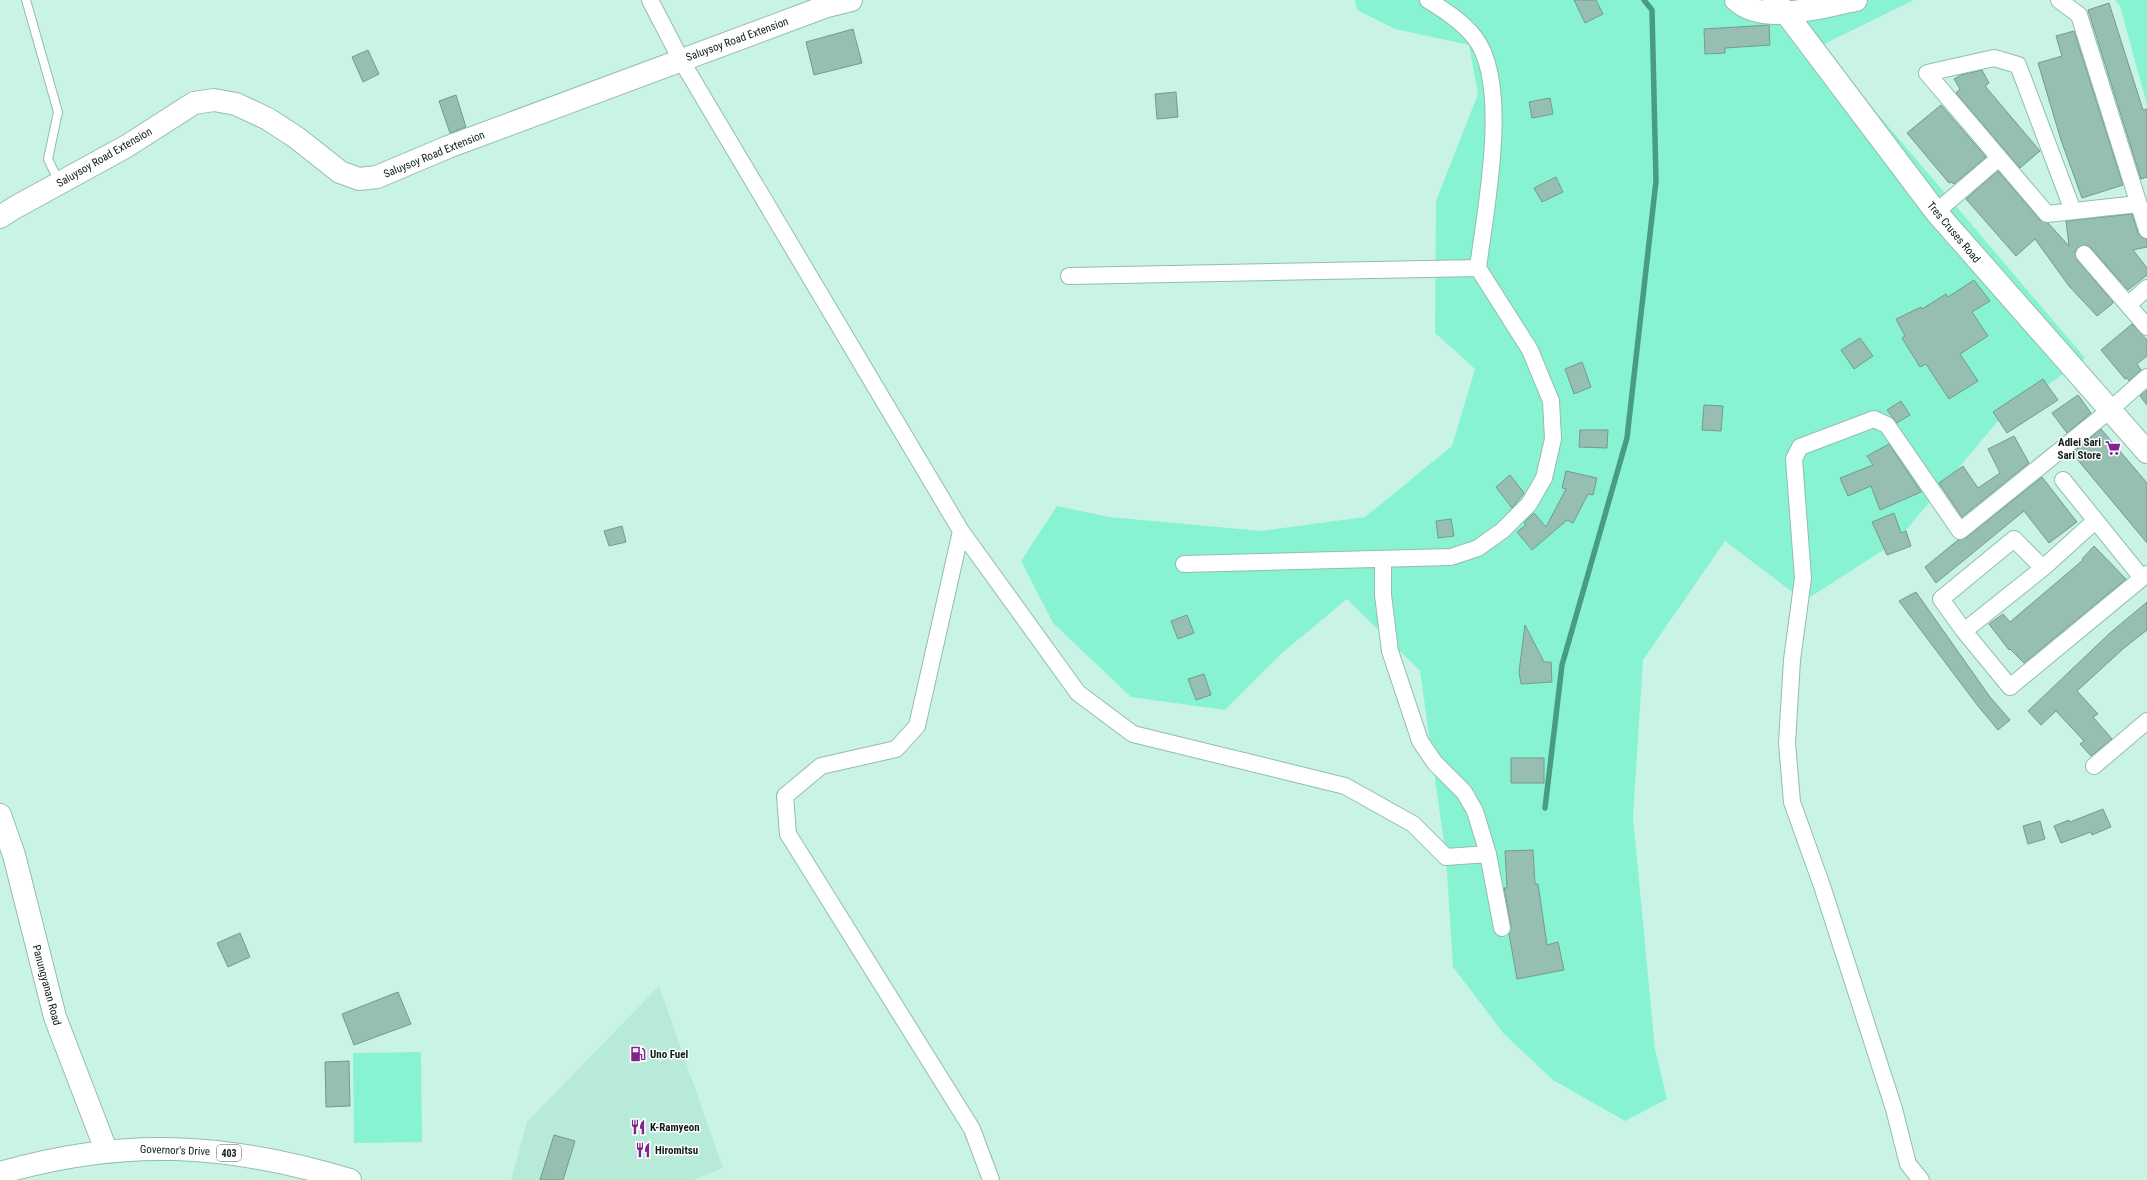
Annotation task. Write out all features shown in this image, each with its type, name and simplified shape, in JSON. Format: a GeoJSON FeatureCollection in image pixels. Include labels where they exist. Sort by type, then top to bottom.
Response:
{"type":"FeatureCollection","features":[{"type":"Feature","properties":{"kind":"main road","name":"Saluysoy Road Extension"},"geometry":{"type":"LineString","coordinates":[[0,218],[127,146],[194,103],[214,100],[236,104],[268,119],[297,138],[340,172],[359,178],[377,177],[448,147],[826,6],[851,0]]}},
{"type":"Feature","properties":{"kind":"main road"},"geometry":{"type":"LineString","coordinates":[[1736,0],[1744,7],[1766,13],[1780,7],[1856,0]]}},
{"type":"Feature","properties":{"kind":"main road","name":"Tres Cruses Road"},"geometry":{"type":"LineString","coordinates":[[1780,7],[1936,212],[2147,452]]}},
{"type":"Feature","properties":{"kind":"main road","name":"Panungyanan Road"},"geometry":{"type":"LineString","coordinates":[[0,815],[55,1017],[106,1150]]}},
{"type":"Feature","properties":{"kind":"main road","name":"Governor's Drive"},"geometry":{"type":"LineString","coordinates":[[0,1174],[24,1174],[106,1150],[165,1148],[225,1153],[297,1166],[350,1180]]}},
{"type":"Feature","properties":{"kind":"street"},"geometry":{"type":"LineString","coordinates":[[650,0],[681,60],[961,530],[1078,693],[1133,734],[1345,786],[1412,824],[1446,857],[1488,854]]}},
{"type":"Feature","properties":{"kind":"street"},"geometry":{"type":"LineString","coordinates":[[1184,564],[1451,557],[1478,548],[1503,530],[1529,504],[1544,478],[1553,440],[1551,402],[1530,350],[1478,268],[1491,169],[1493,98],[1488,64],[1475,38],[1448,12],[1428,0]]}},
{"type":"Feature","properties":{"kind":"street"},"geometry":{"type":"LineString","coordinates":[[2059,0],[2079,15],[2147,230]]}},
{"type":"Feature","properties":{"kind":"street"},"geometry":{"type":"LineString","coordinates":[[2073,211],[2018,65],[1994,58],[1927,73],[2047,214],[2138,204]]}},
{"type":"Feature","properties":{"kind":"street"},"geometry":{"type":"LineString","coordinates":[[1936,212],[1999,158]]}},
{"type":"Feature","properties":{"kind":"street"},"geometry":{"type":"LineString","coordinates":[[2084,254],[2147,327]]}},
{"type":"Feature","properties":{"kind":"street"},"geometry":{"type":"LineString","coordinates":[[1069,276],[1478,268]]}},
{"type":"Feature","properties":{"kind":"street"},"geometry":{"type":"LineString","coordinates":[[2128,305],[2147,288]]}},
{"type":"Feature","properties":{"kind":"street"},"geometry":{"type":"LineString","coordinates":[[1921,1180],[1908,1164],[1892,1101],[1822,886],[1792,802],[1787,743],[1792,660],[1803,578],[1794,460],[1800,447],[1874,419],[1888,425],[1960,532],[2110,410],[2147,377]]}},
{"type":"Feature","properties":{"kind":"street"},"geometry":{"type":"LineString","coordinates":[[2044,568],[2014,539],[1941,599],[1964,631],[2010,687],[2144,576],[2096,521],[2063,480]]}},
{"type":"Feature","properties":{"kind":"street"},"geometry":{"type":"LineString","coordinates":[[1964,631],[2044,568],[2096,521]]}},
{"type":"Feature","properties":{"kind":"street"},"geometry":{"type":"LineString","coordinates":[[961,530],[917,726],[896,749],[821,766],[785,796],[788,834],[972,1129],[991,1180]]}},
{"type":"Feature","properties":{"kind":"street"},"geometry":{"type":"LineString","coordinates":[[1383,559],[1383,595],[1390,651],[1420,741],[1435,763],[1464,792],[1476,812],[1488,854],[1502,928]]}},
{"type":"Feature","properties":{"kind":"street"},"geometry":{"type":"LineString","coordinates":[[2094,766],[2147,721]]}},
{"type":"Feature","properties":{"kind":"lane"},"geometry":{"type":"LineString","coordinates":[[26,0],[58,112],[48,158],[60,183]]}},
{"type":"Feature","properties":{"kind":"shaded area","name":"Uno Fuel"},"geometry":{"type":"Polygon","coordinates":[[[659,986],[723,1168],[693,1180],[511,1180],[527,1122],[659,986]]]}},
{"type":"Feature","properties":{"kind":"green space"},"geometry":{"type":"Polygon","coordinates":[[[1355,0],[1914,0],[1820,46],[2085,358],[1998,421],[1896,542],[1804,601],[1725,541],[1643,660],[1633,817],[1655,1049],[1667,1099],[1625,1121],[1553,1080],[1504,1034],[1453,967],[1446,857],[1420,671],[1347,599],[1282,653],[1225,710],[1131,697],[1053,623],[1021,561],[1057,506],[1109,517],[1261,531],[1365,517],[1452,446],[1475,369],[1435,333],[1436,201],[1478,94],[1469,45],[1395,29],[1357,10],[1355,0]]]}},
{"type":"Feature","properties":{"kind":"green space"},"geometry":{"type":"Polygon","coordinates":[[[2115,0],[2147,0],[2147,105],[2120,6],[2115,0]]]}},
{"type":"Feature","properties":{"kind":"green space"},"geometry":{"type":"Polygon","coordinates":[[[421,1052],[422,1142],[354,1143],[353,1053],[421,1052]]]}},
{"type":"Feature","properties":{"kind":"building"},"geometry":{"type":"Polygon","coordinates":[[[1574,0],[1596,0],[1603,14],[1585,23],[1574,0]]]}},
{"type":"Feature","properties":{"kind":"building"},"geometry":{"type":"Polygon","coordinates":[[[2109,3],[2143,110],[2147,109],[2147,177],[2141,179],[2088,10],[2109,3]]]}},
{"type":"Feature","properties":{"kind":"building"},"geometry":{"type":"Polygon","coordinates":[[[1769,25],[1770,45],[1725,48],[1725,53],[1705,54],[1704,29],[1769,25]]]}},
{"type":"Feature","properties":{"kind":"building"},"geometry":{"type":"Polygon","coordinates":[[[853,29],[862,63],[814,75],[806,42],[853,29]]]}},
{"type":"Feature","properties":{"kind":"building"},"geometry":{"type":"Polygon","coordinates":[[[2074,31],[2123,185],[2082,198],[2061,140],[2038,63],[2062,56],[2056,36],[2074,31]]]}},
{"type":"Feature","properties":{"kind":"building"},"geometry":{"type":"Polygon","coordinates":[[[368,50],[379,74],[363,82],[352,57],[368,50]]]}},
{"type":"Feature","properties":{"kind":"building"},"geometry":{"type":"Polygon","coordinates":[[[1982,70],[1989,83],[1985,86],[2040,151],[2020,168],[1956,93],[1960,89],[1954,79],[1961,75],[1982,70]]]}},
{"type":"Feature","properties":{"kind":"building"},"geometry":{"type":"Polygon","coordinates":[[[1176,92],[1178,117],[1157,119],[1155,94],[1176,92]]]}},
{"type":"Feature","properties":{"kind":"building"},"geometry":{"type":"Polygon","coordinates":[[[456,95],[466,127],[450,133],[439,101],[456,95]]]}},
{"type":"Feature","properties":{"kind":"building"},"geometry":{"type":"Polygon","coordinates":[[[1550,98],[1553,114],[1532,118],[1529,102],[1550,98]]]}},
{"type":"Feature","properties":{"kind":"building"},"geometry":{"type":"Polygon","coordinates":[[[1941,105],[1986,157],[1954,184],[1951,182],[1949,183],[1907,133],[1941,105]]]}},
{"type":"Feature","properties":{"kind":"building"},"geometry":{"type":"Polygon","coordinates":[[[1998,171],[2040,220],[2048,223],[2069,246],[2066,221],[2132,214],[2138,233],[2141,237],[2147,239],[2147,247],[2133,250],[2147,268],[2147,275],[2128,290],[2091,248],[2087,245],[2078,247],[2075,251],[2077,260],[2113,302],[2097,316],[2069,286],[2035,239],[2016,256],[1966,199],[1998,171]]]}},
{"type":"Feature","properties":{"kind":"building"},"geometry":{"type":"Polygon","coordinates":[[[1556,177],[1563,192],[1542,202],[1534,188],[1556,177]]]}},
{"type":"Feature","properties":{"kind":"building"},"geometry":{"type":"Polygon","coordinates":[[[1974,280],[1990,301],[1972,312],[1988,336],[1960,354],[1978,381],[1949,399],[1926,364],[1920,367],[1902,338],[1905,336],[1896,319],[1921,307],[1922,309],[1946,294],[1948,297],[1974,280]]]}},
{"type":"Feature","properties":{"kind":"building"},"geometry":{"type":"Polygon","coordinates":[[[2132,324],[2147,340],[2147,356],[2137,364],[2141,370],[2129,381],[2127,378],[2125,379],[2101,350],[2132,324]]]}},
{"type":"Feature","properties":{"kind":"building"},"geometry":{"type":"Polygon","coordinates":[[[1860,338],[1873,356],[1854,369],[1841,350],[1860,338]]]}},
{"type":"Feature","properties":{"kind":"building"},"geometry":{"type":"Polygon","coordinates":[[[1582,362],[1591,387],[1574,394],[1565,369],[1582,362]]]}},
{"type":"Feature","properties":{"kind":"building"},"geometry":{"type":"Polygon","coordinates":[[[2043,379],[2058,400],[2007,433],[1993,412],[2043,379]]]}},
{"type":"Feature","properties":{"kind":"building"},"geometry":{"type":"Polygon","coordinates":[[[2147,390],[2147,405],[2140,396],[2147,390]]]}},
{"type":"Feature","properties":{"kind":"building"},"geometry":{"type":"Polygon","coordinates":[[[2078,395],[2091,413],[2067,433],[2052,413],[2078,395]]]}},
{"type":"Feature","properties":{"kind":"building"},"geometry":{"type":"Polygon","coordinates":[[[1901,401],[1910,415],[1897,423],[1887,410],[1901,401]]]}},
{"type":"Feature","properties":{"kind":"building"},"geometry":{"type":"Polygon","coordinates":[[[1704,405],[1723,406],[1721,431],[1702,430],[1704,405]]]}},
{"type":"Feature","properties":{"kind":"building"},"geometry":{"type":"Polygon","coordinates":[[[2101,429],[2147,483],[2147,543],[2072,453],[2101,429]]]}},
{"type":"Feature","properties":{"kind":"building"},"geometry":{"type":"Polygon","coordinates":[[[1580,430],[1608,430],[1607,448],[1579,447],[1580,430]]]}},
{"type":"Feature","properties":{"kind":"building"},"geometry":{"type":"Polygon","coordinates":[[[2014,436],[2029,463],[1962,517],[1939,483],[1963,466],[1978,488],[2000,473],[1988,449],[2014,436]]]}},
{"type":"Feature","properties":{"kind":"building"},"geometry":{"type":"Polygon","coordinates":[[[1889,444],[1921,492],[1880,510],[1871,486],[1848,496],[1840,478],[1873,465],[1867,456],[1889,444]]]}},
{"type":"Feature","properties":{"kind":"building"},"geometry":{"type":"Polygon","coordinates":[[[1566,471],[1597,478],[1593,495],[1588,494],[1573,523],[1567,520],[1532,550],[1517,532],[1526,525],[1524,523],[1534,513],[1546,527],[1566,489],[1562,488],[1566,471]]]}},
{"type":"Feature","properties":{"kind":"building"},"geometry":{"type":"Polygon","coordinates":[[[1510,475],[1524,493],[1512,508],[1496,487],[1510,475]]]}},
{"type":"Feature","properties":{"kind":"building"},"geometry":{"type":"Polygon","coordinates":[[[2042,477],[2077,522],[2049,543],[2024,511],[1936,583],[1925,567],[1958,540],[1966,538],[2042,477]]]}},
{"type":"Feature","properties":{"kind":"building"},"geometry":{"type":"Polygon","coordinates":[[[1894,513],[1901,533],[1906,531],[1911,546],[1887,555],[1872,522],[1894,513]]]}},
{"type":"Feature","properties":{"kind":"building"},"geometry":{"type":"Polygon","coordinates":[[[1451,519],[1454,536],[1438,538],[1436,521],[1451,519]]]}},
{"type":"Feature","properties":{"kind":"building"},"geometry":{"type":"Polygon","coordinates":[[[622,526],[626,542],[609,546],[604,531],[622,526]]]}},
{"type":"Feature","properties":{"kind":"building"},"geometry":{"type":"Polygon","coordinates":[[[2094,546],[2126,579],[2024,663],[2010,649],[2009,650],[1989,624],[2003,614],[2010,622],[2083,560],[2082,559],[2094,546]]]}},
{"type":"Feature","properties":{"kind":"building"},"geometry":{"type":"Polygon","coordinates":[[[1916,592],[1990,697],[2010,720],[1998,730],[1978,706],[1899,601],[1916,592]]]}},
{"type":"Feature","properties":{"kind":"building"},"geometry":{"type":"Polygon","coordinates":[[[2147,602],[2147,630],[2124,648],[2077,691],[2098,714],[2093,717],[2112,739],[2091,756],[2080,744],[2084,741],[2056,711],[2041,725],[2028,711],[2110,633],[2147,602]]]}},
{"type":"Feature","properties":{"kind":"building"},"geometry":{"type":"Polygon","coordinates":[[[1187,615],[1194,633],[1178,639],[1171,621],[1187,615]]]}},
{"type":"Feature","properties":{"kind":"building"},"geometry":{"type":"Polygon","coordinates":[[[1525,625],[1544,662],[1551,662],[1552,682],[1521,684],[1519,672],[1525,625]]]}},
{"type":"Feature","properties":{"kind":"building"},"geometry":{"type":"Polygon","coordinates":[[[1204,674],[1211,695],[1196,700],[1188,679],[1204,674]]]}},
{"type":"Feature","properties":{"kind":"building"},"geometry":{"type":"Polygon","coordinates":[[[1511,758],[1544,758],[1544,783],[1511,783],[1511,758]]]}},
{"type":"Feature","properties":{"kind":"building"},"geometry":{"type":"Polygon","coordinates":[[[2103,809],[2111,827],[2092,835],[2091,832],[2061,843],[2054,826],[2069,820],[2070,822],[2103,809]]]}},
{"type":"Feature","properties":{"kind":"building"},"geometry":{"type":"Polygon","coordinates":[[[2040,821],[2045,839],[2028,844],[2023,826],[2040,821]]]}},
{"type":"Feature","properties":{"kind":"building"},"geometry":{"type":"Polygon","coordinates":[[[1533,850],[1535,884],[1538,884],[1547,945],[1558,942],[1564,970],[1517,979],[1509,934],[1511,926],[1504,888],[1507,888],[1505,851],[1533,850]]]}},
{"type":"Feature","properties":{"kind":"building"},"geometry":{"type":"Polygon","coordinates":[[[240,933],[250,957],[228,967],[217,943],[240,933]]]}},
{"type":"Feature","properties":{"kind":"building"},"geometry":{"type":"Polygon","coordinates":[[[398,992],[411,1024],[354,1045],[342,1014],[398,992]]]}},
{"type":"Feature","properties":{"kind":"building"},"geometry":{"type":"Polygon","coordinates":[[[349,1061],[350,1106],[326,1107],[325,1062],[349,1061]]]}},
{"type":"Feature","properties":{"kind":"building"},"geometry":{"type":"Polygon","coordinates":[[[554,1135],[575,1141],[563,1180],[540,1180],[554,1135]]]}},
{"type":"Feature","properties":{"kind":"waterway"},"geometry":{"type":"LineString","coordinates":[[1545,808],[1562,665],[1627,438],[1656,181],[1652,10],[1644,0]]}},
{"type":"Feature","properties":{"kind":"place","name":"Adlei Sari Sari Store"},"geometry":{"type":"Point","coordinates":[2113,448]}},
{"type":"Feature","properties":{"kind":"place","name":"Uno Fuel"},"geometry":{"type":"Point","coordinates":[638,1054]}},
{"type":"Feature","properties":{"kind":"place","name":"K-Ramyeon"},"geometry":{"type":"Point","coordinates":[638,1127]}},
{"type":"Feature","properties":{"kind":"place","name":"Hiromitsu"},"geometry":{"type":"Point","coordinates":[643,1150]}}]}
